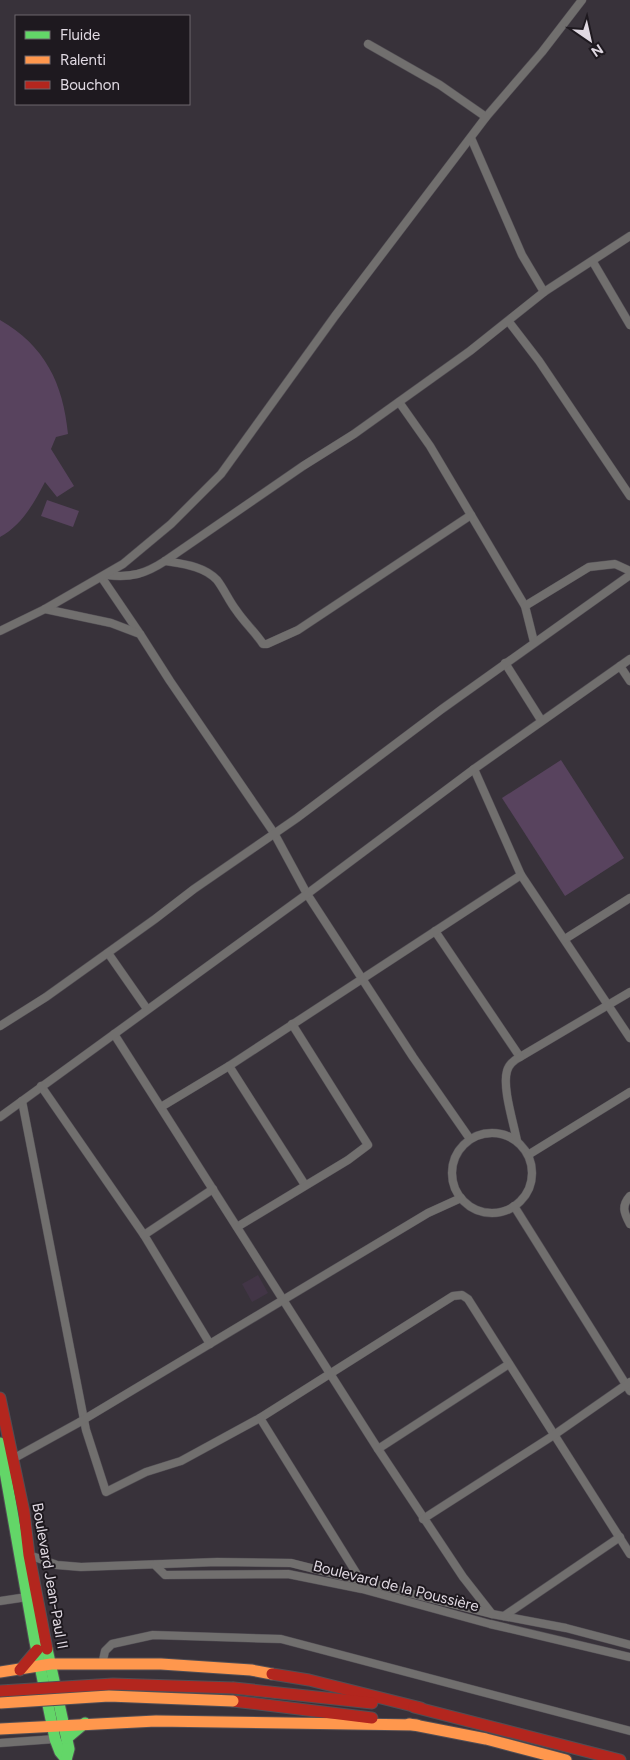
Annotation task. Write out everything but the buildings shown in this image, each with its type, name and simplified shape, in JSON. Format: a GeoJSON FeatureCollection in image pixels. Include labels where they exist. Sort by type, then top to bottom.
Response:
{"type":"FeatureCollection","features":[{"type":"Feature","properties":{"kind":"main road","name":"Boulevard Jean-Paul II"},"geometry":{"type":"LineString","coordinates":[[0,1398],[7,1461],[37,1650],[46,1665]]}},
{"type":"Feature","properties":{"kind":"main road","name":"Boulevard Jean-Paul II"},"geometry":{"type":"LineString","coordinates":[[0,1443],[24,1512],[46,1665],[57,1724],[61,1738],[69,1749],[66,1759]]}},
{"type":"Feature","properties":{"kind":"main road"},"geometry":{"type":"LineString","coordinates":[[20,1670],[37,1650]]}},
{"type":"Feature","properties":{"kind":"main road"},"geometry":{"type":"LineString","coordinates":[[0,1672],[46,1665],[161,1664],[251,1670],[309,1680],[620,1760]]}},
{"type":"Feature","properties":{"kind":"main road"},"geometry":{"type":"LineString","coordinates":[[0,1691],[113,1684],[234,1688],[421,1708]]}},
{"type":"Feature","properties":{"kind":"main road"},"geometry":{"type":"LineString","coordinates":[[0,1703],[109,1696],[233,1700],[351,1714],[417,1725],[566,1760]]}},
{"type":"Feature","properties":{"kind":"main road"},"geometry":{"type":"LineString","coordinates":[[0,1729],[85,1723],[273,1721],[417,1725]]}},
{"type":"Feature","properties":{"kind":"main road"},"geometry":{"type":"LineString","coordinates":[[61,1738],[85,1723]]}},
{"type":"Feature","properties":{"kind":"street"},"geometry":{"type":"LineString","coordinates":[[0,631],[104,577],[140,551],[221,474],[335,316],[486,117],[542,52],[582,0]]}},
{"type":"Feature","properties":{"kind":"street"},"geometry":{"type":"LineString","coordinates":[[368,44],[440,85],[486,117]]}},
{"type":"Feature","properties":{"kind":"street"},"geometry":{"type":"LineString","coordinates":[[471,138],[522,255],[544,292]]}},
{"type":"Feature","properties":{"kind":"street"},"geometry":{"type":"LineString","coordinates":[[104,577],[128,577],[152,569],[166,561],[399,402],[509,322],[544,292],[593,262],[630,236]]}},
{"type":"Feature","properties":{"kind":"street"},"geometry":{"type":"LineString","coordinates":[[593,262],[630,325]]}},
{"type":"Feature","properties":{"kind":"street"},"geometry":{"type":"LineString","coordinates":[[509,322],[539,361],[630,496]]}},
{"type":"Feature","properties":{"kind":"street"},"geometry":{"type":"LineString","coordinates":[[399,402],[430,446],[525,606],[534,642]]}},
{"type":"Feature","properties":{"kind":"street"},"geometry":{"type":"LineString","coordinates":[[166,561],[191,566],[210,574],[216,579],[251,630],[263,644],[267,644],[298,630],[471,515]]}},
{"type":"Feature","properties":{"kind":"street"},"geometry":{"type":"LineString","coordinates":[[525,606],[589,567],[615,564],[630,571]]}},
{"type":"Feature","properties":{"kind":"street"},"geometry":{"type":"LineString","coordinates":[[0,1026],[108,953],[534,642],[630,575]]}},
{"type":"Feature","properties":{"kind":"street"},"geometry":{"type":"LineString","coordinates":[[104,577],[170,681],[274,833],[307,894],[470,1140]]}},
{"type":"Feature","properties":{"kind":"street"},"geometry":{"type":"LineString","coordinates":[[45,609],[111,623],[140,634]]}},
{"type":"Feature","properties":{"kind":"street"},"geometry":{"type":"LineString","coordinates":[[0,1116],[307,894],[540,720],[630,659]]}},
{"type":"Feature","properties":{"kind":"street"},"geometry":{"type":"LineString","coordinates":[[505,663],[540,720]]}},
{"type":"Feature","properties":{"kind":"street"},"geometry":{"type":"LineString","coordinates":[[620,666],[630,681]]}},
{"type":"Feature","properties":{"kind":"street"},"geometry":{"type":"LineString","coordinates":[[474,768],[521,875],[630,1038]]}},
{"type":"Feature","properties":{"kind":"street"},"geometry":{"type":"LineString","coordinates":[[161,1107],[229,1066],[521,875]]}},
{"type":"Feature","properties":{"kind":"street"},"geometry":{"type":"LineString","coordinates":[[565,939],[630,898]]}},
{"type":"Feature","properties":{"kind":"street"},"geometry":{"type":"LineString","coordinates":[[435,931],[520,1056]]}},
{"type":"Feature","properties":{"kind":"street"},"geometry":{"type":"LineString","coordinates":[[108,953],[148,1009]]}},
{"type":"Feature","properties":{"kind":"street"},"geometry":{"type":"LineString","coordinates":[[517,1142],[507,1084],[507,1071],[511,1063],[630,992]]}},
{"type":"Feature","properties":{"kind":"street"},"geometry":{"type":"LineString","coordinates":[[237,1226],[348,1160],[368,1145],[292,1024]]}},
{"type":"Feature","properties":{"kind":"street"},"geometry":{"type":"LineString","coordinates":[[114,1034],[237,1226],[282,1301],[423,1519],[473,1591],[492,1614],[490,1624]]}},
{"type":"Feature","properties":{"kind":"street"},"geometry":{"type":"LineString","coordinates":[[229,1066],[305,1185]]}},
{"type":"Feature","properties":{"kind":"street"},"geometry":{"type":"LineString","coordinates":[[42,1086],[144,1235],[210,1344]]}},
{"type":"Feature","properties":{"kind":"street"},"geometry":{"type":"LineString","coordinates":[[528,1156],[630,1092]]}},
{"type":"Feature","properties":{"kind":"street"},"geometry":{"type":"LineString","coordinates":[[22,1101],[84,1420],[106,1492],[146,1472],[181,1461],[260,1418],[453,1296],[462,1295],[468,1299],[630,1554]]}},
{"type":"Feature","properties":{"kind":"street"},"geometry":{"type":"LineString","coordinates":[[494,1133],[506,1135],[517,1142],[528,1156],[532,1178],[529,1189],[514,1206],[498,1212],[480,1212],[470,1207],[454,1187],[452,1174],[454,1161],[460,1149],[470,1140],[481,1134],[494,1133]]}},
{"type":"Feature","properties":{"kind":"street"},"geometry":{"type":"LineString","coordinates":[[144,1235],[213,1189]]}},
{"type":"Feature","properties":{"kind":"street"},"geometry":{"type":"LineString","coordinates":[[630,1196],[623,1206],[624,1214],[630,1224]]}},
{"type":"Feature","properties":{"kind":"street"},"geometry":{"type":"LineString","coordinates":[[7,1461],[84,1420],[428,1213],[461,1198]]}},
{"type":"Feature","properties":{"kind":"street"},"geometry":{"type":"LineString","coordinates":[[423,1519],[629,1386],[514,1206]]}},
{"type":"Feature","properties":{"kind":"street"},"geometry":{"type":"LineString","coordinates":[[378,1449],[509,1364]]}},
{"type":"Feature","properties":{"kind":"street"},"geometry":{"type":"LineString","coordinates":[[260,1418],[360,1579]]}},
{"type":"Feature","properties":{"kind":"street"},"geometry":{"type":"LineString","coordinates":[[504,1616],[620,1537]]}},
{"type":"Feature","properties":{"kind":"street","name":"Boulevard de la Poussière"},"geometry":{"type":"LineString","coordinates":[[29,1555],[57,1565],[81,1567],[291,1563],[492,1614],[566,1628],[630,1645]]}},
{"type":"Feature","properties":{"kind":"street","name":"Boulevard de la Poussière"},"geometry":{"type":"LineString","coordinates":[[155,1565],[165,1575],[288,1574],[362,1589],[490,1624],[630,1657]]}},
{"type":"Feature","properties":{"kind":"street"},"geometry":{"type":"LineString","coordinates":[[0,1601],[28,1597]]}},
{"type":"Feature","properties":{"kind":"street"},"geometry":{"type":"LineString","coordinates":[[102,1665],[106,1651],[112,1644],[153,1635],[281,1639],[630,1731]]}},
{"type":"Feature","properties":{"kind":"street"},"geometry":{"type":"LineString","coordinates":[[0,1743],[61,1738]]}},
{"type":"Feature","properties":{"kind":"shaded area"},"geometry":{"type":"Polygon","coordinates":[[[0,320],[16,330],[40,354],[56,382],[62,398],[68,434],[56,437],[51,449],[74,486],[57,497],[45,482],[21,520],[0,537],[0,320]]]}},
{"type":"Feature","properties":{"kind":"shaded area"},"geometry":{"type":"Polygon","coordinates":[[[47,500],[79,511],[73,527],[41,516],[47,500]]]}},
{"type":"Feature","properties":{"kind":"shaded area"},"geometry":{"type":"Polygon","coordinates":[[[561,760],[624,858],[565,896],[502,798],[561,760]]]}},
{"type":"Feature","properties":{"kind":"shaded area"},"geometry":{"type":"Polygon","coordinates":[[[258,1275],[268,1293],[252,1302],[242,1284],[258,1275]]]}},
{"type":"Feature","properties":{"kind":"traffic: fast"},"geometry":{"type":"LineString","coordinates":[[0,1443],[35,1642],[55,1739],[60,1752],[66,1759]]}},
{"type":"Feature","properties":{"kind":"traffic: fast"},"geometry":{"type":"LineString","coordinates":[[47,1649],[69,1749],[66,1760]]}},
{"type":"Feature","properties":{"kind":"traffic: fast"},"geometry":{"type":"LineString","coordinates":[[67,1738],[85,1723]]}},
{"type":"Feature","properties":{"kind":"traffic: slow"},"geometry":{"type":"LineString","coordinates":[[0,1672],[51,1664],[161,1664],[251,1670],[272,1674]]}},
{"type":"Feature","properties":{"kind":"traffic: slow"},"geometry":{"type":"LineString","coordinates":[[0,1703],[109,1696],[233,1701]]}},
{"type":"Feature","properties":{"kind":"traffic: slow"},"geometry":{"type":"LineString","coordinates":[[0,1729],[156,1721],[417,1725]]}},
{"type":"Feature","properties":{"kind":"traffic: slow"},"geometry":{"type":"LineString","coordinates":[[409,1724],[486,1739],[566,1760]]}},
{"type":"Feature","properties":{"kind":"traffic: jam"},"geometry":{"type":"LineString","coordinates":[[0,1398],[24,1512],[29,1555],[47,1649]]}},
{"type":"Feature","properties":{"kind":"traffic: jam"},"geometry":{"type":"LineString","coordinates":[[20,1670],[37,1650]]}},
{"type":"Feature","properties":{"kind":"traffic: jam"},"geometry":{"type":"LineString","coordinates":[[272,1674],[309,1680],[421,1708]]}},
{"type":"Feature","properties":{"kind":"traffic: jam"},"geometry":{"type":"LineString","coordinates":[[0,1691],[113,1684],[234,1688]]}},
{"type":"Feature","properties":{"kind":"traffic: jam"},"geometry":{"type":"LineString","coordinates":[[234,1688],[372,1703]]}},
{"type":"Feature","properties":{"kind":"traffic: jam"},"geometry":{"type":"LineString","coordinates":[[233,1701],[372,1718]]}},
{"type":"Feature","properties":{"kind":"traffic: jam"},"geometry":{"type":"LineString","coordinates":[[414,1707],[620,1760]]}}]}
